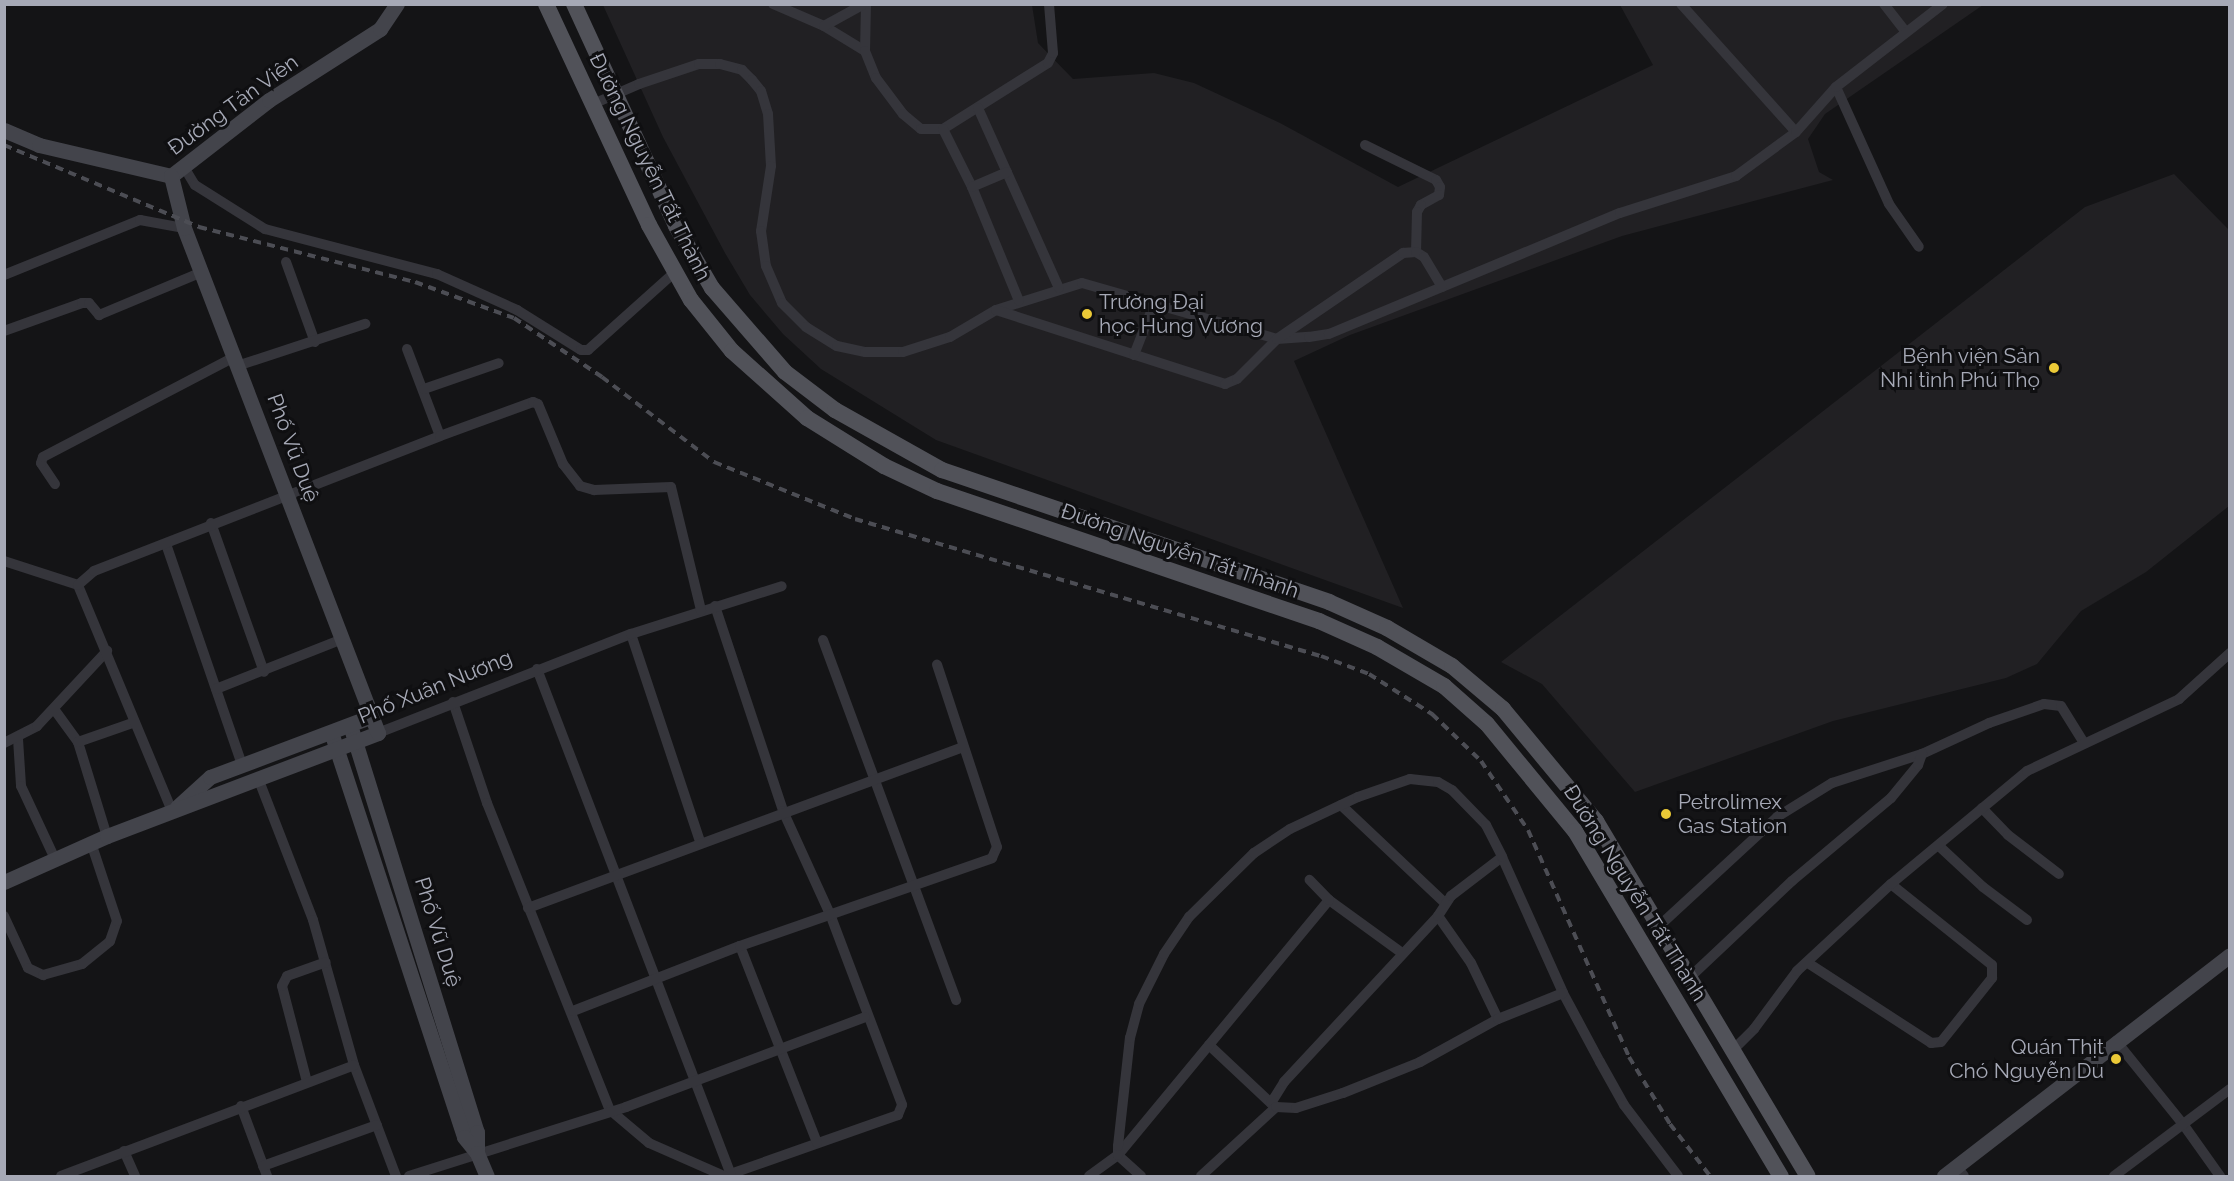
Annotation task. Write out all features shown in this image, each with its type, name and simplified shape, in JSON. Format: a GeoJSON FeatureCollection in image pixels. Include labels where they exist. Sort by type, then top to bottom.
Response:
{"type":"FeatureCollection","features":[{"type":"Feature","properties":{"kind":"main road","name":"Đường Nguyễn Tất Thành"},"geometry":{"type":"LineString","coordinates":[[546,4],[675,272],[725,342],[766,386],[807,418],[884,466],[986,508],[1319,621],[1377,647],[1444,686],[1509,747],[1575,831],[1781,1176]]}},
{"type":"Feature","properties":{"kind":"main road","name":"Đường Nguyễn Tất Thành"},"geometry":{"type":"LineString","coordinates":[[574,4],[676,226],[712,288],[785,372],[835,410],[898,449],[962,477],[1329,602],[1387,628],[1452,666],[1511,717],[1572,788],[1596,821],[1731,1052],[1808,1176]]}},
{"type":"Feature","properties":{"kind":"main road"},"geometry":{"type":"LineString","coordinates":[[884,466],[898,449]]}},
{"type":"Feature","properties":{"kind":"main road"},"geometry":{"type":"LineString","coordinates":[[1713,1063],[1731,1052]]}},
{"type":"Feature","properties":{"kind":"street","name":"Đường Tản Viên"},"geometry":{"type":"LineString","coordinates":[[4,130],[50,148],[171,176],[221,134],[380,29],[397,4]]}},
{"type":"Feature","properties":{"kind":"street"},"geometry":{"type":"LineString","coordinates":[[773,4],[824,26],[865,51]]}},
{"type":"Feature","properties":{"kind":"street"},"geometry":{"type":"LineString","coordinates":[[824,26],[865,4],[865,51],[876,78],[903,114],[921,129],[944,129],[1048,63],[1053,53],[1049,4]]}},
{"type":"Feature","properties":{"kind":"street"},"geometry":{"type":"LineString","coordinates":[[1681,4],[1796,132]]}},
{"type":"Feature","properties":{"kind":"street"},"geometry":{"type":"LineString","coordinates":[[1884,4],[1906,32]]}},
{"type":"Feature","properties":{"kind":"street"},"geometry":{"type":"LineString","coordinates":[[593,104],[699,64],[720,64],[742,70],[761,91],[768,114],[771,166],[761,231],[768,272],[782,303],[806,327],[837,346],[865,352],[903,352],[950,337],[996,310],[1019,301],[1082,283],[1276,339],[1329,334],[1620,213],[1736,177],[1796,132],[1836,87],[1943,4]]}},
{"type":"Feature","properties":{"kind":"street"},"geometry":{"type":"LineString","coordinates":[[1836,87],[1889,204],[1919,247]]}},
{"type":"Feature","properties":{"kind":"street"},"geometry":{"type":"LineString","coordinates":[[978,108],[1059,288]]}},
{"type":"Feature","properties":{"kind":"street"},"geometry":{"type":"LineString","coordinates":[[944,129],[972,187],[1019,301]]}},
{"type":"Feature","properties":{"kind":"street"},"geometry":{"type":"LineString","coordinates":[[1365,145],[1436,180],[1440,187],[1439,195],[1421,205],[1418,212],[1416,252]]}},
{"type":"Feature","properties":{"kind":"street"},"geometry":{"type":"LineString","coordinates":[[184,167],[195,185],[265,229],[437,274],[501,302],[581,350],[588,350],[675,272]]}},
{"type":"Feature","properties":{"kind":"street"},"geometry":{"type":"LineString","coordinates":[[972,187],[1007,172]]}},
{"type":"Feature","properties":{"kind":"street","name":"Phố Vũ Duệ"},"geometry":{"type":"LineString","coordinates":[[171,176],[184,228],[238,361],[340,640],[378,734]]}},
{"type":"Feature","properties":{"kind":"street"},"geometry":{"type":"LineString","coordinates":[[4,275],[140,220],[184,228]]}},
{"type":"Feature","properties":{"kind":"street"},"geometry":{"type":"LineString","coordinates":[[996,310],[1225,384],[1237,379],[1276,339],[1403,253],[1416,252],[1424,257],[1442,287]]}},
{"type":"Feature","properties":{"kind":"street"},"geometry":{"type":"LineString","coordinates":[[286,262],[315,342]]}},
{"type":"Feature","properties":{"kind":"street"},"geometry":{"type":"LineString","coordinates":[[4,332],[82,303],[89,303],[99,315],[202,272]]}},
{"type":"Feature","properties":{"kind":"street"},"geometry":{"type":"LineString","coordinates":[[1134,356],[1154,304]]}},
{"type":"Feature","properties":{"kind":"street"},"geometry":{"type":"LineString","coordinates":[[55,484],[41,463],[43,457],[238,361],[315,342],[364,324]]}},
{"type":"Feature","properties":{"kind":"street"},"geometry":{"type":"LineString","coordinates":[[407,349],[440,436]]}},
{"type":"Feature","properties":{"kind":"street"},"geometry":{"type":"LineString","coordinates":[[424,389],[499,363]]}},
{"type":"Feature","properties":{"kind":"street"},"geometry":{"type":"LineString","coordinates":[[78,585],[94,571],[287,494],[533,402],[538,404],[563,464],[580,486],[594,490],[671,487],[701,610]]}},
{"type":"Feature","properties":{"kind":"street"},"geometry":{"type":"LineString","coordinates":[[212,524],[264,672]]}},
{"type":"Feature","properties":{"kind":"street"},"geometry":{"type":"LineString","coordinates":[[166,544],[242,765]]}},
{"type":"Feature","properties":{"kind":"street"},"geometry":{"type":"LineString","coordinates":[[4,561],[78,585],[172,811]]}},
{"type":"Feature","properties":{"kind":"street","name":"Phố Xuân Nương"},"geometry":{"type":"LineString","coordinates":[[4,882],[107,836],[378,734],[537,669],[701,610],[782,586]]}},
{"type":"Feature","properties":{"kind":"street"},"geometry":{"type":"LineString","coordinates":[[453,702],[528,908],[573,1011],[610,1110],[650,1143],[727,1176],[898,1115],[902,1110],[865,1017],[830,914],[783,811],[715,606]]}},
{"type":"Feature","properties":{"kind":"street"},"geometry":{"type":"LineString","coordinates":[[631,634],[700,841]]}},
{"type":"Feature","properties":{"kind":"street"},"geometry":{"type":"LineString","coordinates":[[216,689],[264,672],[340,640]]}},
{"type":"Feature","properties":{"kind":"street"},"geometry":{"type":"LineString","coordinates":[[823,640],[876,778],[956,1000]]}},
{"type":"Feature","properties":{"kind":"street"},"geometry":{"type":"LineString","coordinates":[[4,743],[18,738],[54,709],[107,651]]}},
{"type":"Feature","properties":{"kind":"street"},"geometry":{"type":"LineString","coordinates":[[1731,1052],[1808,963],[1891,884],[1982,808],[2043,760],[2179,699],[2229,653]]}},
{"type":"Feature","properties":{"kind":"street"},"geometry":{"type":"LineString","coordinates":[[573,1011],[740,946],[992,858],[996,851],[937,665]]}},
{"type":"Feature","properties":{"kind":"street"},"geometry":{"type":"LineString","coordinates":[[537,669],[613,873],[695,1080],[727,1176]]}},
{"type":"Feature","properties":{"kind":"street"},"geometry":{"type":"LineString","coordinates":[[1658,927],[1777,818],[1832,783],[1922,754],[1989,723],[2053,703],[2061,706],[2084,743]]}},
{"type":"Feature","properties":{"kind":"street"},"geometry":{"type":"LineString","coordinates":[[54,709],[78,742],[107,836]]}},
{"type":"Feature","properties":{"kind":"street","name":"Phố Xuân Nương"},"geometry":{"type":"LineString","coordinates":[[172,811],[206,780],[372,716]]}},
{"type":"Feature","properties":{"kind":"street"},"geometry":{"type":"LineString","coordinates":[[78,742],[135,722]]}},
{"type":"Feature","properties":{"kind":"street","name":"Phố Vũ Duệ"},"geometry":{"type":"LineString","coordinates":[[350,725],[477,1132],[477,1153]]}},
{"type":"Feature","properties":{"kind":"street","name":"Phố Vũ Duệ"},"geometry":{"type":"LineString","coordinates":[[331,732],[464,1137],[477,1153],[487,1176]]}},
{"type":"Feature","properties":{"kind":"street"},"geometry":{"type":"LineString","coordinates":[[18,738],[21,786],[55,859]]}},
{"type":"Feature","properties":{"kind":"street"},"geometry":{"type":"LineString","coordinates":[[528,908],[613,873],[963,747]]}},
{"type":"Feature","properties":{"kind":"street"},"geometry":{"type":"LineString","coordinates":[[1688,979],[1792,881],[1891,798],[1918,765],[1922,754]]}},
{"type":"Feature","properties":{"kind":"street"},"geometry":{"type":"LineString","coordinates":[[258,778],[326,962],[354,1065],[396,1176]]}},
{"type":"Feature","properties":{"kind":"street"},"geometry":{"type":"LineString","coordinates":[[1118,1155],[1130,1038],[1139,1004],[1164,954],[1189,917],[1254,853],[1290,829],[1341,805],[1410,779],[1438,782],[1452,790],[1486,825],[1563,993],[1624,1105],[1678,1176]]}},
{"type":"Feature","properties":{"kind":"street"},"geometry":{"type":"LineString","coordinates":[[1341,805],[1445,903]]}},
{"type":"Feature","properties":{"kind":"street"},"geometry":{"type":"LineString","coordinates":[[1982,808],[2008,835],[2059,874]]}},
{"type":"Feature","properties":{"kind":"street"},"geometry":{"type":"LineString","coordinates":[[4,916],[28,968],[43,975],[82,964],[110,941],[117,921],[91,843]]}},
{"type":"Feature","properties":{"kind":"street"},"geometry":{"type":"LineString","coordinates":[[1939,846],[1983,887],[2027,920]]}},
{"type":"Feature","properties":{"kind":"street"},"geometry":{"type":"LineString","coordinates":[[1201,1176],[1273,1105],[1284,1082],[1437,916],[1445,903],[1502,857]]}},
{"type":"Feature","properties":{"kind":"street"},"geometry":{"type":"LineString","coordinates":[[1310,880],[1329,900],[1402,953]]}},
{"type":"Feature","properties":{"kind":"street"},"geometry":{"type":"LineString","coordinates":[[1808,963],[1931,1043],[1941,1042],[1992,978],[1992,965],[1891,884]]}},
{"type":"Feature","properties":{"kind":"street"},"geometry":{"type":"LineString","coordinates":[[1089,1176],[1118,1155],[1329,900]]}},
{"type":"Feature","properties":{"kind":"street"},"geometry":{"type":"LineString","coordinates":[[1437,916],[1471,963],[1498,1019]]}},
{"type":"Feature","properties":{"kind":"street"},"geometry":{"type":"LineString","coordinates":[[740,946],[818,1142]]}},
{"type":"Feature","properties":{"kind":"street"},"geometry":{"type":"LineString","coordinates":[[1944,1176],[1960,1172],[2116,1041],[2229,955]]}},
{"type":"Feature","properties":{"kind":"street"},"geometry":{"type":"LineString","coordinates":[[307,1082],[282,986],[287,976],[326,962]]}},
{"type":"Feature","properties":{"kind":"street"},"geometry":{"type":"LineString","coordinates":[[1209,1045],[1273,1105],[1296,1108],[1343,1093],[1420,1062],[1498,1019],[1563,993]]}},
{"type":"Feature","properties":{"kind":"street"},"geometry":{"type":"LineString","coordinates":[[409,1176],[610,1110],[865,1017]]}},
{"type":"Feature","properties":{"kind":"street"},"geometry":{"type":"LineString","coordinates":[[2116,1041],[2183,1124],[2220,1176]]}},
{"type":"Feature","properties":{"kind":"street"},"geometry":{"type":"LineString","coordinates":[[61,1176],[354,1065]]}},
{"type":"Feature","properties":{"kind":"street"},"geometry":{"type":"LineString","coordinates":[[2114,1176],[2229,1089]]}},
{"type":"Feature","properties":{"kind":"street"},"geometry":{"type":"LineString","coordinates":[[241,1106],[265,1171],[377,1125]]}},
{"type":"Feature","properties":{"kind":"street"},"geometry":{"type":"LineString","coordinates":[[124,1151],[135,1176]]}},
{"type":"Feature","properties":{"kind":"street"},"geometry":{"type":"LineString","coordinates":[[1118,1155],[1141,1176]]}},
{"type":"Feature","properties":{"kind":"shaded area","name":"Trường Đại học Hùng Vương"},"geometry":{"type":"Polygon","coordinates":[[[603,5],[1032,5],[1038,43],[1073,79],[1154,73],[1194,83],[1280,123],[1398,187],[1653,65],[1620,5],[1983,5],[1825,114],[1808,139],[1819,172],[1833,180],[1622,236],[1350,335],[1294,361],[1403,608],[936,440],[821,369],[783,334],[750,295],[663,137],[603,5]]]}},
{"type":"Feature","properties":{"kind":"shaded area","name":"Bệnh viện Sản Nhi tỉnh Phú Thọ"},"geometry":{"type":"Polygon","coordinates":[[[2174,174],[2229,230],[2229,506],[2146,572],[2081,611],[2037,664],[2006,678],[1833,721],[1635,792],[1542,684],[1501,662],[2085,207],[2174,174]]]}},
{"type":"Feature","properties":{"kind":"railway"},"geometry":{"type":"LineString","coordinates":[[4,145],[199,227],[415,282],[514,318],[602,377],[714,462],[855,519],[1321,656],[1369,674],[1432,714],[1481,761],[1528,830],[1629,1057],[1670,1124],[1710,1176]]}},
{"type":"Feature","properties":{"kind":"place","name":"Trường Đại học Hùng Vương"},"geometry":{"type":"Point","coordinates":[1087,314]}},
{"type":"Feature","properties":{"kind":"place","name":"Bệnh viện Sản Nhi tỉnh Phú Thọ"},"geometry":{"type":"Point","coordinates":[2054,368]}},
{"type":"Feature","properties":{"kind":"place","name":"Petrolimex Gas Station"},"geometry":{"type":"Point","coordinates":[1666,814]}},
{"type":"Feature","properties":{"kind":"place","name":"Quán Thịt Chó Nguyễn Du"},"geometry":{"type":"Point","coordinates":[2116,1059]}}]}
